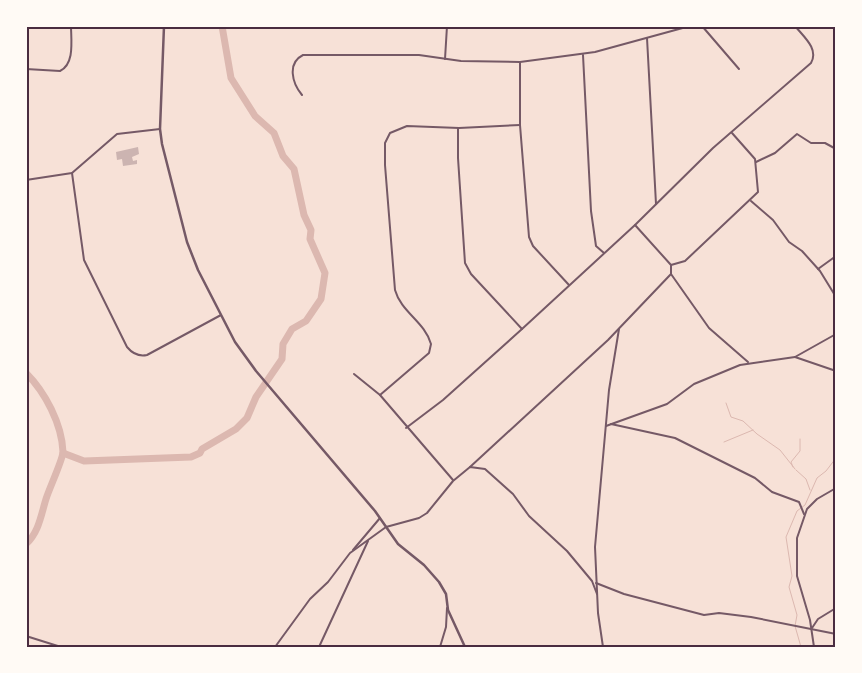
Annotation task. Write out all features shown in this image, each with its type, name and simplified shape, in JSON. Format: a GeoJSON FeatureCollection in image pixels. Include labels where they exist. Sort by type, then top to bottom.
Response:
{"type":"FeatureCollection","features":[{"type":"Feature","properties":{"kind":"street"},"geometry":{"type":"LineString","coordinates":[[26,69],[60,71],[65,68],[70,60],[71,26]]}},
{"type":"Feature","properties":{"kind":"street"},"geometry":{"type":"LineString","coordinates":[[164,26],[160,129],[164,158],[187,242],[235,342],[256,371],[380,518],[398,544],[424,565],[439,582],[446,594],[447,606],[446,626],[440,647]]}},
{"type":"Feature","properties":{"kind":"street"},"geometry":{"type":"LineString","coordinates":[[445,59],[447,26]]}},
{"type":"Feature","properties":{"kind":"street"},"geometry":{"type":"LineString","coordinates":[[302,94],[295,85],[293,72],[295,61],[302,55],[419,55],[445,59],[520,62],[583,54],[690,26]]}},
{"type":"Feature","properties":{"kind":"street"},"geometry":{"type":"LineString","coordinates":[[702,26],[739,69]]}},
{"type":"Feature","properties":{"kind":"street"},"geometry":{"type":"LineString","coordinates":[[406,428],[448,395],[522,329],[813,60],[812,46],[795,26]]}},
{"type":"Feature","properties":{"kind":"street"},"geometry":{"type":"LineString","coordinates":[[647,38],[656,204]]}},
{"type":"Feature","properties":{"kind":"street"},"geometry":{"type":"LineString","coordinates":[[583,54],[591,211],[596,246],[604,253]]}},
{"type":"Feature","properties":{"kind":"street"},"geometry":{"type":"LineString","coordinates":[[520,62],[520,125],[530,242],[569,285]]}},
{"type":"Feature","properties":{"kind":"street"},"geometry":{"type":"LineString","coordinates":[[380,395],[429,353],[432,344],[424,329],[399,301],[395,290],[385,174],[385,143],[392,131],[407,126],[458,128],[520,125]]}},
{"type":"Feature","properties":{"kind":"street"},"geometry":{"type":"LineString","coordinates":[[458,128],[458,158],[465,263],[472,274],[522,329]]}},
{"type":"Feature","properties":{"kind":"street"},"geometry":{"type":"LineString","coordinates":[[26,180],[72,173],[113,135],[123,132],[160,129]]}},
{"type":"Feature","properties":{"kind":"street"},"geometry":{"type":"LineString","coordinates":[[671,265],[685,261],[721,226],[751,201],[759,190],[755,174],[756,162],[732,133]]}},
{"type":"Feature","properties":{"kind":"street"},"geometry":{"type":"LineString","coordinates":[[756,162],[762,161],[775,153],[797,134],[811,143],[825,143],[836,149]]}},
{"type":"Feature","properties":{"kind":"street"},"geometry":{"type":"LineString","coordinates":[[72,173],[84,260],[101,299],[132,353],[139,356],[147,356],[221,315]]}},
{"type":"Feature","properties":{"kind":"street"},"geometry":{"type":"LineString","coordinates":[[751,201],[773,220],[789,242],[802,251],[818,269],[836,297]]}},
{"type":"Feature","properties":{"kind":"street"},"geometry":{"type":"LineString","coordinates":[[635,225],[671,265],[671,274],[709,328],[749,363]]}},
{"type":"Feature","properties":{"kind":"street"},"geometry":{"type":"LineString","coordinates":[[818,269],[836,256]]}},
{"type":"Feature","properties":{"kind":"street"},"geometry":{"type":"LineString","coordinates":[[347,556],[386,527],[419,518],[427,513],[453,481],[619,329],[671,274]]}},
{"type":"Feature","properties":{"kind":"street"},"geometry":{"type":"LineString","coordinates":[[603,647],[596,583],[596,539],[609,388],[619,329]]}},
{"type":"Feature","properties":{"kind":"street"},"geometry":{"type":"LineString","coordinates":[[606,426],[667,404],[694,384],[749,363],[795,357],[836,334]]}},
{"type":"Feature","properties":{"kind":"street"},"geometry":{"type":"LineString","coordinates":[[795,357],[836,371]]}},
{"type":"Feature","properties":{"kind":"street"},"geometry":{"type":"LineString","coordinates":[[354,374],[380,395],[406,428],[453,481]]}},
{"type":"Feature","properties":{"kind":"street"},"geometry":{"type":"LineString","coordinates":[[611,424],[675,438],[755,478],[772,492],[799,502],[804,514]]}},
{"type":"Feature","properties":{"kind":"street"},"geometry":{"type":"LineString","coordinates":[[470,467],[485,469],[513,494],[530,516],[567,551],[592,581],[597,594]]}},
{"type":"Feature","properties":{"kind":"street"},"geometry":{"type":"LineString","coordinates":[[814,647],[812,629],[795,562],[796,538],[804,514],[817,499],[836,488]]}},
{"type":"Feature","properties":{"kind":"street"},"geometry":{"type":"LineString","coordinates":[[276,647],[305,604],[328,582],[347,556],[380,518]]}},
{"type":"Feature","properties":{"kind":"street"},"geometry":{"type":"LineString","coordinates":[[320,647],[369,539]]}},
{"type":"Feature","properties":{"kind":"street"},"geometry":{"type":"LineString","coordinates":[[596,583],[624,594],[704,615],[719,613],[751,617],[836,634]]}},
{"type":"Feature","properties":{"kind":"street"},"geometry":{"type":"LineString","coordinates":[[447,606],[465,647]]}},
{"type":"Feature","properties":{"kind":"street"},"geometry":{"type":"LineString","coordinates":[[812,629],[818,619],[836,608]]}},
{"type":"Feature","properties":{"kind":"street"},"geometry":{"type":"LineString","coordinates":[[26,636],[61,647]]}},
{"type":"Feature","properties":{"kind":"building"},"geometry":{"type":"Polygon","coordinates":[[[138,147],[139,154],[132,157],[133,161],[137,160],[137,164],[123,166],[122,159],[117,160],[116,152],[138,147]]]}},
{"type":"Feature","properties":{"kind":"waterway"},"geometry":{"type":"LineString","coordinates":[[63,453],[84,461],[191,457],[200,453],[202,449],[236,429],[247,418],[256,397],[282,359],[283,344],[292,329],[306,321],[321,299],[325,273],[310,239],[311,230],[304,215],[294,169],[283,156],[274,133],[255,116],[231,78],[222,26]]}},
{"type":"Feature","properties":{"kind":"waterway"},"geometry":{"type":"LineString","coordinates":[[26,373],[40,389],[51,409],[62,441],[63,452],[37,529],[26,544]]}},
{"type":"Feature","properties":{"kind":"waterway"},"geometry":{"type":"LineString","coordinates":[[726,403],[731,417],[743,421],[757,434],[780,450],[795,469]]}},
{"type":"Feature","properties":{"kind":"waterway"},"geometry":{"type":"LineString","coordinates":[[724,442],[753,430]]}},
{"type":"Feature","properties":{"kind":"waterway"},"geometry":{"type":"LineString","coordinates":[[793,467],[791,462],[800,451],[800,439]]}},
{"type":"Feature","properties":{"kind":"waterway"},"geometry":{"type":"LineString","coordinates":[[801,647],[795,626],[797,615],[789,587],[792,576],[786,537],[797,511],[805,505],[817,478],[826,471],[836,458]]}},
{"type":"Feature","properties":{"kind":"waterway"},"geometry":{"type":"LineString","coordinates":[[796,470],[806,479],[810,490]]}}]}
